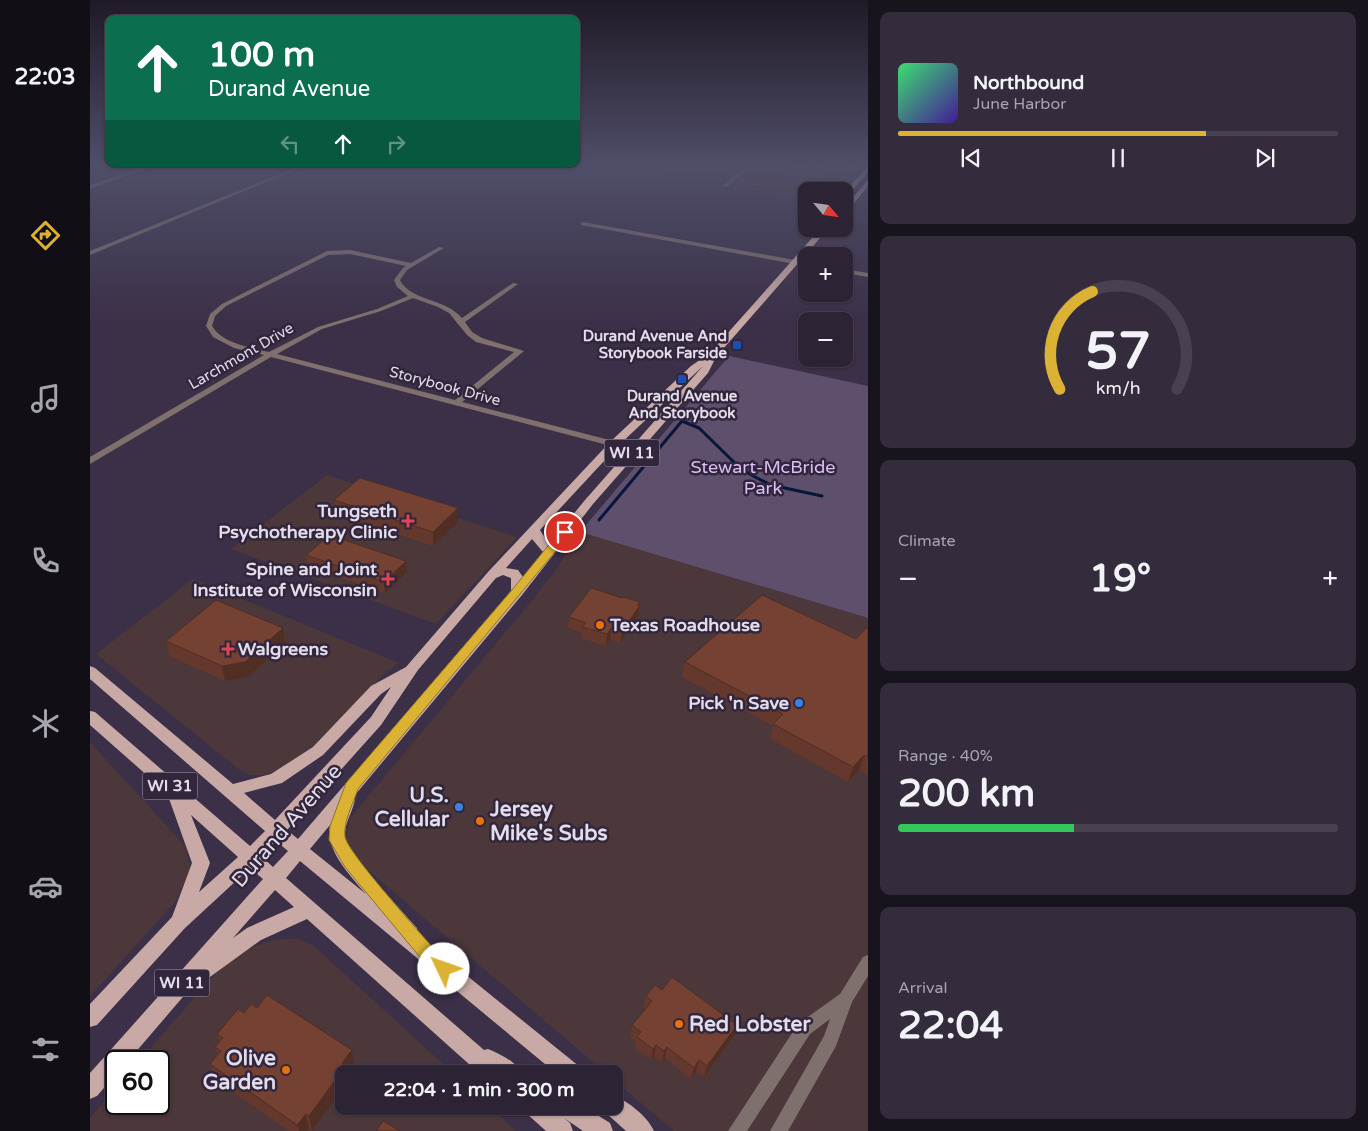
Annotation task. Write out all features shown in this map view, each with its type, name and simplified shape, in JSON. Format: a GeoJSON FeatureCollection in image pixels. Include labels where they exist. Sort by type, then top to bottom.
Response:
{"type":"FeatureCollection","features":[{"type":"Feature","properties":{"kind":"main road","name":"Durand Avenue"},"geometry":{"type":"LineString","coordinates":[[90,1018],[179,922],[276,831],[376,720],[413,668],[492,574],[614,444],[694,368],[713,355],[816,238]]}},
{"type":"Feature","properties":{"kind":"main road","name":"Durand Avenue"},"geometry":{"type":"LineString","coordinates":[[90,1089],[352,787],[517,592],[589,502],[705,371],[713,355]]}},
{"type":"Feature","properties":{"kind":"main road"},"geometry":{"type":"LineString","coordinates":[[534,530],[539,540],[550,551]]}},
{"type":"Feature","properties":{"kind":"main road"},"geometry":{"type":"LineString","coordinates":[[492,574],[503,571],[514,573],[517,578],[517,592]]}},
{"type":"Feature","properties":{"kind":"main road"},"geometry":{"type":"LineString","coordinates":[[229,791],[276,779],[318,751],[376,690],[413,668]]}},
{"type":"Feature","properties":{"kind":"main road","name":"WI 31"},"geometry":{"type":"LineString","coordinates":[[90,671],[298,850],[563,1065]]}},
{"type":"Feature","properties":{"kind":"main road","name":"WI 31"},"geometry":{"type":"LineString","coordinates":[[90,716],[486,1065]]}},
{"type":"Feature","properties":{"kind":"main road"},"geometry":{"type":"LineString","coordinates":[[352,787],[338,826],[337,840],[351,862],[430,957]]}},
{"type":"Feature","properties":{"kind":"main road"},"geometry":{"type":"LineString","coordinates":[[174,789],[201,863],[179,922]]}},
{"type":"Feature","properties":{"kind":"main road"},"geometry":{"type":"LineString","coordinates":[[174,993],[254,934],[310,910]]}},
{"type":"Feature","properties":{"kind":"main road"},"geometry":{"type":"LineString","coordinates":[[457,1039],[498,1065]]}},
{"type":"Feature","properties":{"kind":"main road"},"geometry":{"type":"LineString","coordinates":[[623,1114],[643,1131]]}},
{"type":"Feature","properties":{"kind":"main road"},"geometry":{"type":"LineString","coordinates":[[543,1115],[562,1131]]}},
{"type":"Feature","properties":{"kind":"main road"},"geometry":{"type":"LineString","coordinates":[[578,1115],[602,1131]]}},
{"type":"Feature","properties":{"kind":"street"},"geometry":{"type":"LineString","coordinates":[[90,253],[179,217]]}},
{"type":"Feature","properties":{"kind":"street"},"geometry":{"type":"LineString","coordinates":[[583,224],[798,263]]}},
{"type":"Feature","properties":{"kind":"street"},"geometry":{"type":"LineString","coordinates":[[441,248],[400,273],[397,280],[400,287],[414,296],[449,309],[468,333],[478,340],[520,351],[456,403]]}},
{"type":"Feature","properties":{"kind":"street","name":"Storybook Drive"},"geometry":{"type":"LineString","coordinates":[[412,265],[350,252],[327,253],[224,305],[212,315],[209,326],[215,336],[231,344],[614,444]]}},
{"type":"Feature","properties":{"kind":"street"},"geometry":{"type":"LineString","coordinates":[[853,272],[868,275]]}},
{"type":"Feature","properties":{"kind":"street"},"geometry":{"type":"LineString","coordinates":[[461,322],[515,284]]}},
{"type":"Feature","properties":{"kind":"street","name":"Larchmont Drive"},"geometry":{"type":"LineString","coordinates":[[90,461],[269,354],[308,333],[379,310],[414,296]]}},
{"type":"Feature","properties":{"kind":"street"},"geometry":{"type":"LineString","coordinates":[[779,1131],[830,1040],[846,998],[868,962]]}},
{"type":"Feature","properties":{"kind":"street"},"geometry":{"type":"LineString","coordinates":[[738,1131],[804,1029],[846,998]]}},
{"type":"Feature","properties":{"kind":"shaded area"},"geometry":{"type":"Polygon","coordinates":[[[327,475],[517,537],[436,624],[231,549],[327,475]]]}},
{"type":"Feature","properties":{"kind":"shaded area"},"geometry":{"type":"Polygon","coordinates":[[[580,532],[868,618],[868,1131],[674,1131],[623,1088],[623,1065],[596,1065],[368,870],[345,843],[350,818],[557,568],[580,532]]]}},
{"type":"Feature","properties":{"kind":"shaded area"},"geometry":{"type":"Polygon","coordinates":[[[193,579],[399,663],[383,675],[313,749],[280,770],[265,775],[250,775],[237,768],[96,654],[193,579]]]}},
{"type":"Feature","properties":{"kind":"shaded area"},"geometry":{"type":"Polygon","coordinates":[[[90,742],[185,846],[191,870],[176,901],[90,996],[90,742]]]}},
{"type":"Feature","properties":{"kind":"shaded area"},"geometry":{"type":"Polygon","coordinates":[[[297,938],[314,946],[444,1065],[335,1065],[335,1115],[499,1115],[516,1131],[90,1131],[90,1118],[105,1100],[105,1115],[170,1115],[170,1050],[149,1050],[225,963],[248,949],[272,940],[297,938]]]}},
{"type":"Feature","properties":{"kind":"green space","name":"Stewart-McBride Park"},"geometry":{"type":"Polygon","coordinates":[[[729,356],[868,386],[868,618],[580,532],[729,356]]]}},
{"type":"Feature","properties":{"kind":"building"},"geometry":{"type":"Polygon","coordinates":[[[360,478],[458,508],[433,532],[334,500],[360,478]]]}},
{"type":"Feature","properties":{"kind":"building"},"geometry":{"type":"Polygon","coordinates":[[[330,535],[406,561],[384,582],[306,555],[330,535]]]}},
{"type":"Feature","properties":{"kind":"building","name":"Texas Roadhouse"},"geometry":{"type":"Polygon","coordinates":[[[591,588],[640,602],[638,605],[640,605],[622,632],[611,628],[607,634],[582,627],[586,623],[569,617],[591,588]]]}},
{"type":"Feature","properties":{"kind":"building","name":"Pick 'n Save"},"geometry":{"type":"Polygon","coordinates":[[[762,595],[856,639],[866,628],[868,629],[868,757],[864,755],[853,767],[773,724],[783,714],[685,662],[762,595]]]}},
{"type":"Feature","properties":{"kind":"building","name":"Walgreens"},"geometry":{"type":"Polygon","coordinates":[[[216,600],[283,628],[245,662],[222,666],[166,641],[216,600]]]}},
{"type":"Feature","properties":{"kind":"building","name":"Red Lobster"},"geometry":{"type":"Polygon","coordinates":[[[672,977],[737,1025],[707,1066],[699,1060],[694,1068],[667,1047],[664,1051],[656,1045],[653,1049],[637,1037],[641,1032],[632,1025],[652,1001],[646,996],[655,985],[662,990],[672,977]]]}},
{"type":"Feature","properties":{"kind":"building","name":"Olive Garden"},"geometry":{"type":"Polygon","coordinates":[[[267,995],[352,1050],[342,1063],[346,1065],[335,1065],[335,1080],[309,1116],[306,1114],[297,1125],[210,1064],[221,1051],[215,1047],[223,1038],[217,1034],[238,1009],[244,1013],[251,1004],[257,1008],[267,995]]]}},
{"type":"Feature","properties":{"kind":"building"},"geometry":{"type":"Polygon","coordinates":[[[383,1121],[400,1131],[376,1131],[383,1121]]]}},
{"type":"Feature","properties":{"kind":"waterway"},"geometry":{"type":"LineString","coordinates":[[599,520],[682,421],[699,428],[740,468],[755,477],[771,485],[822,496]]}},
{"type":"Feature","properties":{"kind":"place","name":"Durand Avenue And Storybook Farside"},"geometry":{"type":"Point","coordinates":[737,345]}},
{"type":"Feature","properties":{"kind":"place","name":"Durand Avenue And Storybook"},"geometry":{"type":"Point","coordinates":[682,379]}},
{"type":"Feature","properties":{"kind":"place","name":"Tungseth Psychotherapy Clinic"},"geometry":{"type":"Point","coordinates":[408,521]}},
{"type":"Feature","properties":{"kind":"place","name":"Spine and Joint Institute of Wisconsin"},"geometry":{"type":"Point","coordinates":[388,579]}},
{"type":"Feature","properties":{"kind":"place","name":"Texas Roadhouse"},"geometry":{"type":"Point","coordinates":[600,625]}},
{"type":"Feature","properties":{"kind":"place","name":"Walgreens"},"geometry":{"type":"Point","coordinates":[228,649]}},
{"type":"Feature","properties":{"kind":"place","name":"Pick 'n Save"},"geometry":{"type":"Point","coordinates":[799,703]}},
{"type":"Feature","properties":{"kind":"place","name":"U.S. Cellular"},"geometry":{"type":"Point","coordinates":[459,807]}},
{"type":"Feature","properties":{"kind":"place","name":"Jersey Mike's Subs"},"geometry":{"type":"Point","coordinates":[480,821]}},
{"type":"Feature","properties":{"kind":"place","name":"Red Lobster"},"geometry":{"type":"Point","coordinates":[679,1024]}},
{"type":"Feature","properties":{"kind":"place","name":"Olive Garden"},"geometry":{"type":"Point","coordinates":[286,1070]}},
{"type":"Feature","properties":{"kind":"route"},"geometry":{"type":"LineString","coordinates":[[444,969],[430,957],[351,862],[337,840],[338,826],[352,787],[517,592],[565,532]]}}]}
